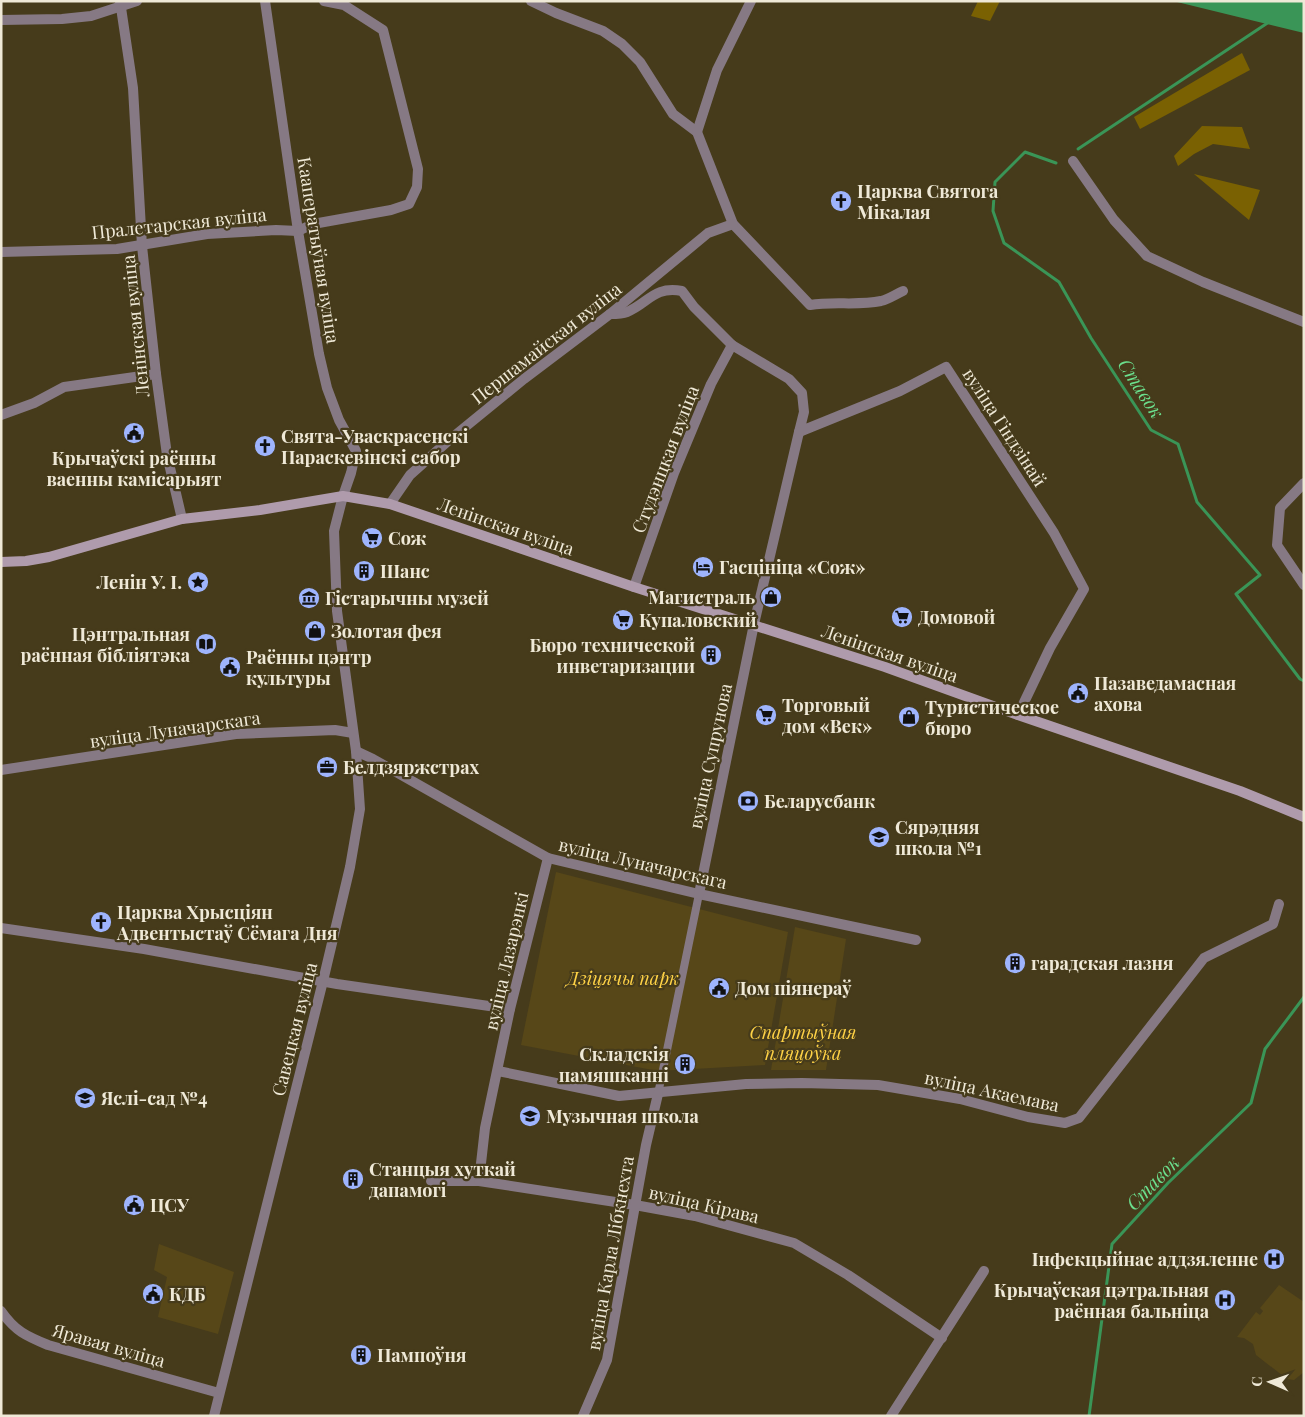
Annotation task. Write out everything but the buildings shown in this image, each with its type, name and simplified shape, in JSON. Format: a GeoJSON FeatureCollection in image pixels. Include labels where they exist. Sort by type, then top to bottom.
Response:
{"type":"FeatureCollection","features":[{"type":"Feature","properties":{"kind":"main road","name":"Ленінская вуліца"},"geometry":{"type":"LineString","coordinates":[[182,519],[260,510],[343,496],[390,504],[634,587],[885,667],[1240,791],[1304,817]]}},
{"type":"Feature","properties":{"kind":"main road"},"geometry":{"type":"LineString","coordinates":[[1,562],[26,561],[48,557],[182,519]]}},
{"type":"Feature","properties":{"kind":"street"},"geometry":{"type":"LineString","coordinates":[[1,20],[62,19],[91,16],[120,4],[137,1]]}},
{"type":"Feature","properties":{"kind":"street","name":"Кааператыўная вуліца"},"geometry":{"type":"LineString","coordinates":[[265,1],[298,231],[319,354],[327,388],[339,420],[356,451],[343,496]]}},
{"type":"Feature","properties":{"kind":"street","name":"Пралетарская вуліца"},"geometry":{"type":"LineString","coordinates":[[1,252],[116,249],[207,234],[276,230],[298,231],[313,224],[391,210],[409,204],[418,187],[418,169],[383,30],[344,5],[324,1]]}},
{"type":"Feature","properties":{"kind":"street"},"geometry":{"type":"LineString","coordinates":[[531,1],[603,31],[622,44],[640,62],[673,114],[697,132],[733,224],[810,304],[882,301],[903,291]]}},
{"type":"Feature","properties":{"kind":"street"},"geometry":{"type":"LineString","coordinates":[[697,132],[717,70],[751,1]]}},
{"type":"Feature","properties":{"kind":"street","name":"Ленінская вуліца"},"geometry":{"type":"LineString","coordinates":[[120,4],[133,88],[142,246],[156,374],[167,456],[182,519]]}},
{"type":"Feature","properties":{"kind":"street"},"geometry":{"type":"LineString","coordinates":[[1073,161],[1114,220],[1147,256],[1203,282],[1304,322]]}},
{"type":"Feature","properties":{"kind":"street","name":"Першамайская вуліца"},"geometry":{"type":"LineString","coordinates":[[390,504],[410,475],[448,441],[610,314],[708,233],[733,224]]}},
{"type":"Feature","properties":{"kind":"street"},"geometry":{"type":"LineString","coordinates":[[610,314],[626,312],[661,291],[682,291],[694,307],[732,345],[789,380],[802,393],[804,412],[799,432]]}},
{"type":"Feature","properties":{"kind":"street","name":"Студэнцкая вуліца"},"geometry":{"type":"LineString","coordinates":[[634,587],[674,473],[711,384],[732,345]]}},
{"type":"Feature","properties":{"kind":"street","name":"вуліца Гіндзінай"},"geometry":{"type":"LineString","coordinates":[[799,432],[900,391],[946,367],[1054,533],[1084,589],[1050,648],[1018,715]]}},
{"type":"Feature","properties":{"kind":"street"},"geometry":{"type":"LineString","coordinates":[[1,415],[34,403],[64,387],[156,374]]}},
{"type":"Feature","properties":{"kind":"street","name":"вуліца Супрунова"},"geometry":{"type":"LineString","coordinates":[[699,894],[754,624],[799,432]]}},
{"type":"Feature","properties":{"kind":"street"},"geometry":{"type":"LineString","coordinates":[[1304,483],[1280,508],[1277,545],[1304,586]]}},
{"type":"Feature","properties":{"kind":"street","name":"Савецкая вуліца"},"geometry":{"type":"LineString","coordinates":[[214,1416],[323,981],[350,867],[360,809],[356,751],[337,611],[334,531],[343,496]]}},
{"type":"Feature","properties":{"kind":"street","name":"вуліца Луначарскага"},"geometry":{"type":"LineString","coordinates":[[1,770],[236,734],[335,730],[353,733]]}},
{"type":"Feature","properties":{"kind":"street","name":"вуліца Луначарскага"},"geometry":{"type":"LineString","coordinates":[[356,751],[548,858],[699,894],[916,940]]}},
{"type":"Feature","properties":{"kind":"street","name":"вуліца Лазарэнкі"},"geometry":{"type":"LineString","coordinates":[[479,1181],[485,1128],[510,1010],[548,858]]}},
{"type":"Feature","properties":{"kind":"street"},"geometry":{"type":"LineString","coordinates":[[658,1094],[699,894]]}},
{"type":"Feature","properties":{"kind":"street","name":"вуліца Акаемава"},"geometry":{"type":"LineString","coordinates":[[498,1071],[619,1096],[658,1094],[746,1084],[878,1085],[960,1099],[1028,1117],[1065,1123],[1079,1118],[1204,958],[1273,924],[1279,904]]}},
{"type":"Feature","properties":{"kind":"street"},"geometry":{"type":"LineString","coordinates":[[1,928],[144,949],[323,981],[510,1010]]}},
{"type":"Feature","properties":{"kind":"street","name":"вуліца Карла Лібкнехта"},"geometry":{"type":"LineString","coordinates":[[583,1416],[607,1360],[646,1145],[658,1094]]}},
{"type":"Feature","properties":{"kind":"street","name":"вуліца Кірава"},"geometry":{"type":"LineString","coordinates":[[432,1181],[479,1181],[635,1205],[695,1216],[794,1243],[856,1280],[942,1338]]}},
{"type":"Feature","properties":{"kind":"street"},"geometry":{"type":"LineString","coordinates":[[891,1416],[984,1271]]}},
{"type":"Feature","properties":{"kind":"street","name":"Яравая вуліца"},"geometry":{"type":"LineString","coordinates":[[1,1311],[6,1327],[48,1346],[219,1393]]}},
{"type":"Feature","properties":{"kind":"green space","name":"Дзіцячы парк"},"geometry":{"type":"Polygon","coordinates":[[[556,872],[788,932],[765,1065],[658,1071],[521,1045],[556,872]]]}},
{"type":"Feature","properties":{"kind":"green space","name":"Спартыўная пляцоўка"},"geometry":{"type":"Polygon","coordinates":[[[795,927],[846,939],[826,1070],[771,1070],[795,927]]]}},
{"type":"Feature","properties":{"kind":"green space"},"geometry":{"type":"Polygon","coordinates":[[[159,1244],[234,1272],[218,1334],[158,1317],[167,1277],[154,1270],[159,1244]]]}},
{"type":"Feature","properties":{"kind":"green space"},"geometry":{"type":"Polygon","coordinates":[[[1279,1285],[1304,1302],[1304,1372],[1294,1380],[1287,1379],[1256,1355],[1253,1344],[1244,1338],[1237,1337],[1256,1312],[1260,1315],[1263,1311],[1260,1308],[1279,1285]]]}},
{"type":"Feature","properties":{"kind":"shaded area"},"geometry":{"type":"Polygon","coordinates":[[[978,1],[1000,1],[990,21],[971,16],[978,1]]]}},
{"type":"Feature","properties":{"kind":"shaded area"},"geometry":{"type":"Polygon","coordinates":[[[1173,1],[1304,1],[1304,33],[1173,1]]]}},
{"type":"Feature","properties":{"kind":"shaded area"},"geometry":{"type":"Polygon","coordinates":[[[1242,53],[1250,70],[1140,129],[1134,117],[1242,53]]]}},
{"type":"Feature","properties":{"kind":"shaded area"},"geometry":{"type":"Polygon","coordinates":[[[1202,126],[1242,127],[1250,149],[1213,144],[1194,154],[1178,166],[1174,156],[1202,126]]]}},
{"type":"Feature","properties":{"kind":"shaded area"},"geometry":{"type":"Polygon","coordinates":[[[1194,174],[1260,190],[1249,220],[1194,174]]]}},
{"type":"Feature","properties":{"kind":"waterway","name":"Ставок"},"geometry":{"type":"LineString","coordinates":[[1078,149],[1269,22]]}},
{"type":"Feature","properties":{"kind":"waterway","name":"Ставок"},"geometry":{"type":"LineString","coordinates":[[1056,163],[1025,152],[995,182],[993,211],[1004,243],[1059,282],[1091,338],[1151,430],[1178,444],[1197,502],[1260,575],[1236,594],[1300,679],[1304,681]]}},
{"type":"Feature","properties":{"kind":"waterway","name":"Ставок"},"geometry":{"type":"LineString","coordinates":[[1089,1416],[1112,1244],[1168,1183],[1251,1103],[1265,1049],[1304,997]]}},
{"type":"Feature","properties":{"kind":"place","name":"Царква Святога Мікалая"},"geometry":{"type":"Point","coordinates":[841,201]}},
{"type":"Feature","properties":{"kind":"place","name":"Крычаўскі раённы ваенны камісарыят"},"geometry":{"type":"Point","coordinates":[134,433]}},
{"type":"Feature","properties":{"kind":"place","name":"Свята-Уваскрасенскі Параскевінскі сабор"},"geometry":{"type":"Point","coordinates":[265,446]}},
{"type":"Feature","properties":{"kind":"place","name":"Сож"},"geometry":{"type":"Point","coordinates":[372,538]}},
{"type":"Feature","properties":{"kind":"place","name":"Гасцініца «Сож»"},"geometry":{"type":"Point","coordinates":[703,567]}},
{"type":"Feature","properties":{"kind":"place","name":"Шанс"},"geometry":{"type":"Point","coordinates":[364,571]}},
{"type":"Feature","properties":{"kind":"place","name":"Ленін У. І."},"geometry":{"type":"Point","coordinates":[198,582]}},
{"type":"Feature","properties":{"kind":"place","name":"Магистраль"},"geometry":{"type":"Point","coordinates":[771,597]}},
{"type":"Feature","properties":{"kind":"place","name":"Гістарычны музей"},"geometry":{"type":"Point","coordinates":[309,598]}},
{"type":"Feature","properties":{"kind":"place","name":"Домовой"},"geometry":{"type":"Point","coordinates":[902,617]}},
{"type":"Feature","properties":{"kind":"place","name":"Купаловский"},"geometry":{"type":"Point","coordinates":[623,620]}},
{"type":"Feature","properties":{"kind":"place","name":"Золотая фея"},"geometry":{"type":"Point","coordinates":[315,631]}},
{"type":"Feature","properties":{"kind":"place","name":"Цэнтральная раённая бібліятэка"},"geometry":{"type":"Point","coordinates":[206,644]}},
{"type":"Feature","properties":{"kind":"place","name":"Бюро технической инветаризации"},"geometry":{"type":"Point","coordinates":[711,655]}},
{"type":"Feature","properties":{"kind":"place","name":"Раённы цэнтр культуры"},"geometry":{"type":"Point","coordinates":[230,667]}},
{"type":"Feature","properties":{"kind":"place","name":"Пазаведамасная ахова"},"geometry":{"type":"Point","coordinates":[1078,693]}},
{"type":"Feature","properties":{"kind":"place","name":"Торговый дом «Век»"},"geometry":{"type":"Point","coordinates":[766,715]}},
{"type":"Feature","properties":{"kind":"place","name":"Туристическое бюро"},"geometry":{"type":"Point","coordinates":[909,717]}},
{"type":"Feature","properties":{"kind":"place","name":"Белдзяржстрах"},"geometry":{"type":"Point","coordinates":[327,767]}},
{"type":"Feature","properties":{"kind":"place","name":"Беларусбанк"},"geometry":{"type":"Point","coordinates":[748,801]}},
{"type":"Feature","properties":{"kind":"place","name":"Сярэдняя школа №1"},"geometry":{"type":"Point","coordinates":[879,837]}},
{"type":"Feature","properties":{"kind":"place","name":"Царква Хрысціян Адвентыстаў Сёмага Дня"},"geometry":{"type":"Point","coordinates":[101,922]}},
{"type":"Feature","properties":{"kind":"place","name":"гарадская лазня"},"geometry":{"type":"Point","coordinates":[1015,963]}},
{"type":"Feature","properties":{"kind":"place","name":"Дом піянераў"},"geometry":{"type":"Point","coordinates":[719,988]}},
{"type":"Feature","properties":{"kind":"place","name":"Складскія памяшканні"},"geometry":{"type":"Point","coordinates":[685,1064]}},
{"type":"Feature","properties":{"kind":"place","name":"Яслі-сад №4"},"geometry":{"type":"Point","coordinates":[85,1098]}},
{"type":"Feature","properties":{"kind":"place","name":"Музычная школа"},"geometry":{"type":"Point","coordinates":[530,1116]}},
{"type":"Feature","properties":{"kind":"place","name":"Станцыя хуткай дапамогі"},"geometry":{"type":"Point","coordinates":[353,1179]}},
{"type":"Feature","properties":{"kind":"place","name":"ЦСУ"},"geometry":{"type":"Point","coordinates":[134,1205]}},
{"type":"Feature","properties":{"kind":"place","name":"Інфекцыйнае аддзяленне"},"geometry":{"type":"Point","coordinates":[1274,1259]}},
{"type":"Feature","properties":{"kind":"place","name":"КДБ"},"geometry":{"type":"Point","coordinates":[153,1294]}},
{"type":"Feature","properties":{"kind":"place","name":"Крычаўская цэтральная раённая бальніца"},"geometry":{"type":"Point","coordinates":[1225,1300]}},
{"type":"Feature","properties":{"kind":"place","name":"Пампоўня"},"geometry":{"type":"Point","coordinates":[361,1355]}}]}
